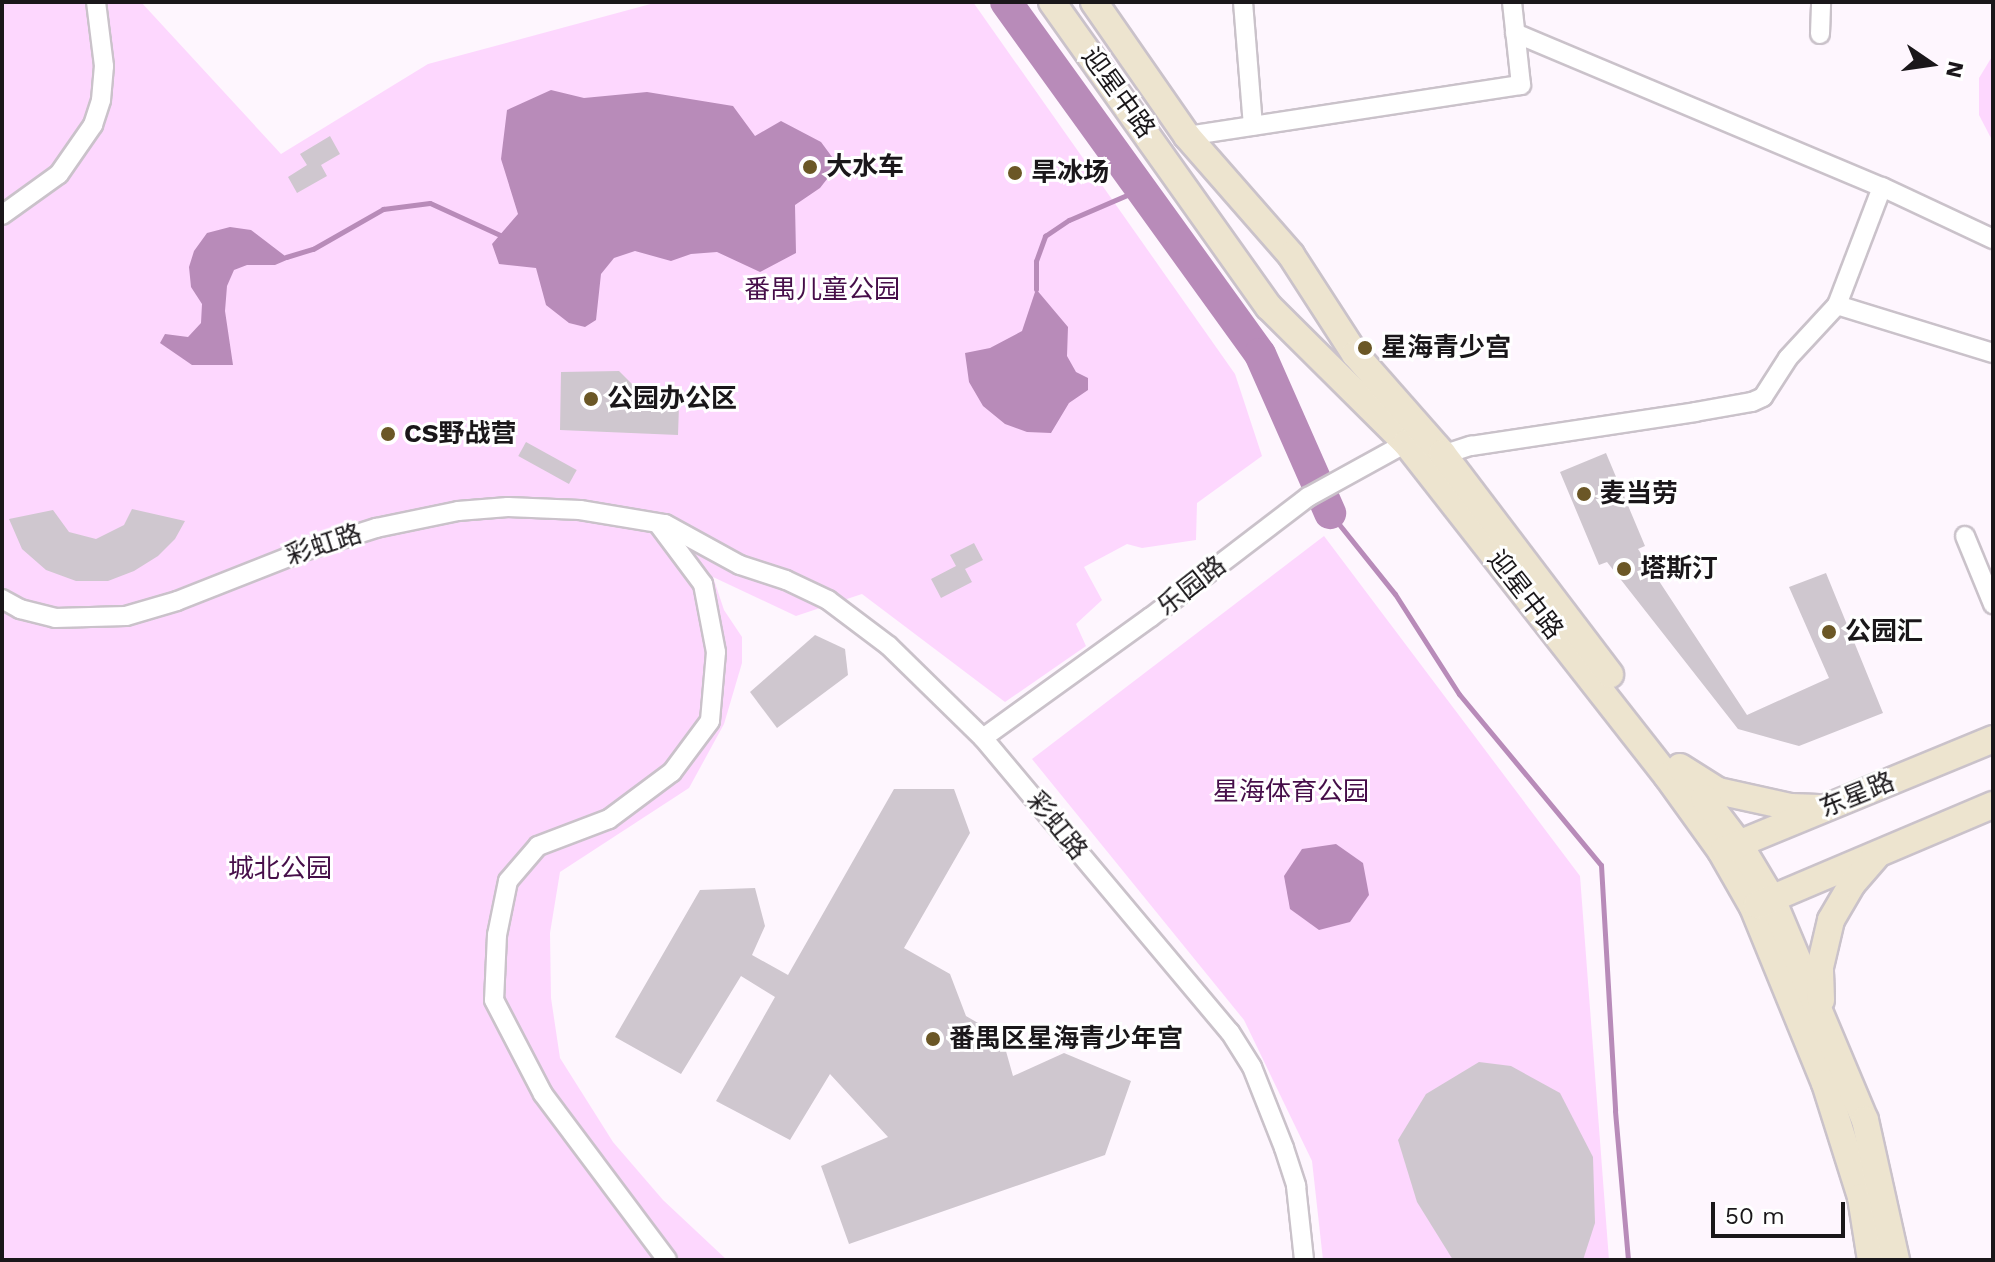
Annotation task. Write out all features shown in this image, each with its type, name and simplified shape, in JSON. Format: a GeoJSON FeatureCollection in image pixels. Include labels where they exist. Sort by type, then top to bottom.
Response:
{"type":"FeatureCollection","features":[{"type":"Feature","properties":{"kind":"street"},"geometry":{"type":"LineString","coordinates":[[2,215],[59,174],[93,125],[101,100],[104,66],[96,2]]}},
{"type":"Feature","properties":{"kind":"street","name":"迎星中路"},"geometry":{"type":"LineString","coordinates":[[1052,2],[1269,307],[1406,443],[1432,459],[1680,767],[1763,903],[1821,1016],[1865,1120],[1896,1260]]}},
{"type":"Feature","properties":{"kind":"street","name":"迎星中路"},"geometry":{"type":"LineString","coordinates":[[1094,2],[1187,136],[1291,255],[1355,354],[1667,776],[1730,847]]}},
{"type":"Feature","properties":{"kind":"street"},"geometry":{"type":"LineString","coordinates":[[1243,2],[1253,126]]}},
{"type":"Feature","properties":{"kind":"street"},"geometry":{"type":"LineString","coordinates":[[1187,136],[1521,85],[1512,2]]}},
{"type":"Feature","properties":{"kind":"street"},"geometry":{"type":"LineString","coordinates":[[1820,34],[1821,2]]}},
{"type":"Feature","properties":{"kind":"street"},"geometry":{"type":"LineString","coordinates":[[1515,33],[1882,187],[1993,239]]}},
{"type":"Feature","properties":{"kind":"street"},"geometry":{"type":"LineString","coordinates":[[1432,459],[1752,402],[1763,397],[1788,358],[1837,305],[1882,187]]}},
{"type":"Feature","properties":{"kind":"street"},"geometry":{"type":"LineString","coordinates":[[1837,305],[1993,353]]}},
{"type":"Feature","properties":{"kind":"street","name":"乐园路"},"geometry":{"type":"LineString","coordinates":[[983,738],[1151,617],[1308,497],[1406,443]]}},
{"type":"Feature","properties":{"kind":"street","name":"彩虹路"},"geometry":{"type":"LineString","coordinates":[[2,599],[20,609],[55,618],[126,616],[177,601],[304,551],[376,528],[458,511],[508,507],[580,510],[657,523],[740,565],[828,600],[889,646],[983,738],[1202,996],[1252,1067],[1269,1105],[1296,1186],[1304,1260]]}},
{"type":"Feature","properties":{"kind":"street"},"geometry":{"type":"LineString","coordinates":[[657,523],[703,584],[716,652],[710,721],[672,772],[609,819],[538,846],[508,881],[497,935],[494,1000],[543,1094],[667,1260]]}},
{"type":"Feature","properties":{"kind":"street"},"geometry":{"type":"LineString","coordinates":[[1965,536],[1993,604]]}},
{"type":"Feature","properties":{"kind":"street","name":"东星路"},"geometry":{"type":"LineString","coordinates":[[1730,847],[1993,739]]}},
{"type":"Feature","properties":{"kind":"street"},"geometry":{"type":"LineString","coordinates":[[1680,767],[1718,791],[1791,807],[1826,808]]}},
{"type":"Feature","properties":{"kind":"street"},"geometry":{"type":"LineString","coordinates":[[1763,903],[1993,805]]}},
{"type":"Feature","properties":{"kind":"street"},"geometry":{"type":"LineString","coordinates":[[1821,1016],[1820,967],[1831,920],[1852,884],[1880,853]]}},
{"type":"Feature","properties":{"kind":"street","name":"迎星中路"},"geometry":{"type":"LineString","coordinates":[[1763,903],[1861,1197],[1871,1260]]}},
{"type":"Feature","properties":{"kind":"green space"},"geometry":{"type":"Polygon","coordinates":[[[2,2],[141,2],[281,154],[428,64],[658,2],[973,2],[1235,374],[1262,456],[1197,503],[1196,540],[1142,548],[1127,544],[1084,567],[1102,600],[1076,624],[1086,646],[1005,702],[862,594],[796,616],[713,577],[724,610],[742,637],[742,663],[724,724],[689,788],[560,872],[550,933],[551,998],[560,1058],[613,1142],[663,1200],[727,1260],[2,1260],[2,2]]]}},
{"type":"Feature","properties":{"kind":"green space"},"geometry":{"type":"Polygon","coordinates":[[[1993,55],[1993,142],[1979,115],[1979,78],[1993,55]]]}},
{"type":"Feature","properties":{"kind":"green space","name":"星海体育公园"},"geometry":{"type":"Polygon","coordinates":[[[1324,536],[1580,876],[1609,1260],[1323,1260],[1312,1161],[1244,1020],[1032,759],[1324,536]]]}},
{"type":"Feature","properties":{"kind":"shaded area"},"geometry":{"type":"Polygon","coordinates":[[[551,90],[584,98],[647,92],[733,106],[755,136],[781,121],[821,142],[838,165],[820,188],[795,205],[796,253],[760,272],[717,252],[691,254],[671,261],[635,251],[614,258],[601,274],[596,320],[585,327],[569,323],[546,305],[536,268],[499,264],[492,244],[518,214],[501,159],[507,110],[551,90]]]}},
{"type":"Feature","properties":{"kind":"shaded area"},"geometry":{"type":"Polygon","coordinates":[[[230,227],[251,230],[289,259],[275,265],[247,265],[234,270],[227,286],[225,311],[233,365],[192,365],[160,343],[165,334],[188,337],[201,323],[202,304],[191,287],[189,267],[194,251],[207,233],[230,227]]]}},
{"type":"Feature","properties":{"kind":"shaded area"},"geometry":{"type":"Polygon","coordinates":[[[1036,289],[1068,327],[1067,356],[1076,372],[1088,378],[1088,390],[1069,403],[1051,433],[1027,432],[1005,424],[983,406],[969,382],[965,353],[990,348],[1022,331],[1036,289]]]}},
{"type":"Feature","properties":{"kind":"shaded area"},"geometry":{"type":"Polygon","coordinates":[[[1336,844],[1363,863],[1369,895],[1350,922],[1319,930],[1290,909],[1284,876],[1302,849],[1336,844]]]}},
{"type":"Feature","properties":{"kind":"building"},"geometry":{"type":"Polygon","coordinates":[[[330,136],[340,154],[321,165],[327,176],[297,193],[288,177],[307,165],[300,154],[330,136]]]}},
{"type":"Feature","properties":{"kind":"building"},"geometry":{"type":"Polygon","coordinates":[[[619,371],[653,405],[679,406],[678,435],[560,430],[561,372],[619,371]]]}},
{"type":"Feature","properties":{"kind":"building"},"geometry":{"type":"Polygon","coordinates":[[[526,442],[577,470],[569,484],[518,456],[526,442]]]}},
{"type":"Feature","properties":{"kind":"building","name":"公园汇"},"geometry":{"type":"Polygon","coordinates":[[[1606,453],[1645,546],[1638,549],[1747,715],[1829,678],[1789,587],[1826,573],[1883,713],[1799,746],[1738,729],[1607,562],[1599,565],[1560,472],[1606,453]]]}},
{"type":"Feature","properties":{"kind":"building"},"geometry":{"type":"Polygon","coordinates":[[[132,509],[185,521],[175,539],[158,556],[134,571],[108,581],[76,581],[46,570],[22,549],[9,519],[53,510],[69,532],[96,539],[124,525],[132,509]]]}},
{"type":"Feature","properties":{"kind":"building"},"geometry":{"type":"Polygon","coordinates":[[[974,543],[983,560],[965,569],[972,582],[941,598],[931,579],[956,566],[950,555],[974,543]]]}},
{"type":"Feature","properties":{"kind":"building"},"geometry":{"type":"Polygon","coordinates":[[[815,635],[845,649],[848,675],[777,728],[750,692],[815,635]]]}},
{"type":"Feature","properties":{"kind":"building"},"geometry":{"type":"Polygon","coordinates":[[[894,789],[954,789],[970,833],[904,948],[950,974],[966,1016],[1002,1037],[1013,1076],[1064,1053],[1131,1081],[1105,1155],[849,1244],[821,1166],[888,1137],[830,1074],[790,1140],[716,1101],[775,997],[741,976],[681,1074],[615,1037],[700,890],[755,888],[765,926],[752,955],[788,975],[894,789]]]}},
{"type":"Feature","properties":{"kind":"building"},"geometry":{"type":"Polygon","coordinates":[[[1479,1062],[1511,1066],[1560,1093],[1593,1157],[1595,1223],[1583,1260],[1453,1260],[1417,1202],[1398,1140],[1426,1094],[1479,1062]]]}},
{"type":"Feature","properties":{"kind":"waterway"},"geometry":{"type":"LineString","coordinates":[[1006,2],[1260,354],[1330,513]]}},
{"type":"Feature","properties":{"kind":"waterway"},"geometry":{"type":"LineString","coordinates":[[1036,289],[1036,261],[1045,236],[1069,220],[1141,189]]}},
{"type":"Feature","properties":{"kind":"waterway"},"geometry":{"type":"LineString","coordinates":[[286,257],[313,249],[383,209],[430,203],[500,235]]}},
{"type":"Feature","properties":{"kind":"waterway"},"geometry":{"type":"LineString","coordinates":[[1330,513],[1395,594],[1459,694],[1601,865],[1615,1111],[1628,1260]]}},
{"type":"Feature","properties":{"kind":"place","name":"大水车"},"geometry":{"type":"Point","coordinates":[810,167]}},
{"type":"Feature","properties":{"kind":"place","name":"旱冰场"},"geometry":{"type":"Point","coordinates":[1015,173]}},
{"type":"Feature","properties":{"kind":"place","name":"星海青少宫"},"geometry":{"type":"Point","coordinates":[1365,348]}},
{"type":"Feature","properties":{"kind":"place","name":"公园办公区"},"geometry":{"type":"Point","coordinates":[591,399]}},
{"type":"Feature","properties":{"kind":"place","name":"CS野战营"},"geometry":{"type":"Point","coordinates":[388,434]}},
{"type":"Feature","properties":{"kind":"place","name":"麦当劳"},"geometry":{"type":"Point","coordinates":[1584,494]}},
{"type":"Feature","properties":{"kind":"place","name":"塔斯汀"},"geometry":{"type":"Point","coordinates":[1624,569]}},
{"type":"Feature","properties":{"kind":"place","name":"公园汇"},"geometry":{"type":"Point","coordinates":[1829,632]}},
{"type":"Feature","properties":{"kind":"place","name":"番禺区星海青少年宫"},"geometry":{"type":"Point","coordinates":[933,1039]}},
{"type":"Feature","properties":{"kind":"park label","name":"番禺儿童公园"},"geometry":{"type":"Point","coordinates":[822,290]}},
{"type":"Feature","properties":{"kind":"park label","name":"城北公园"},"geometry":{"type":"Point","coordinates":[280,869]}}]}
